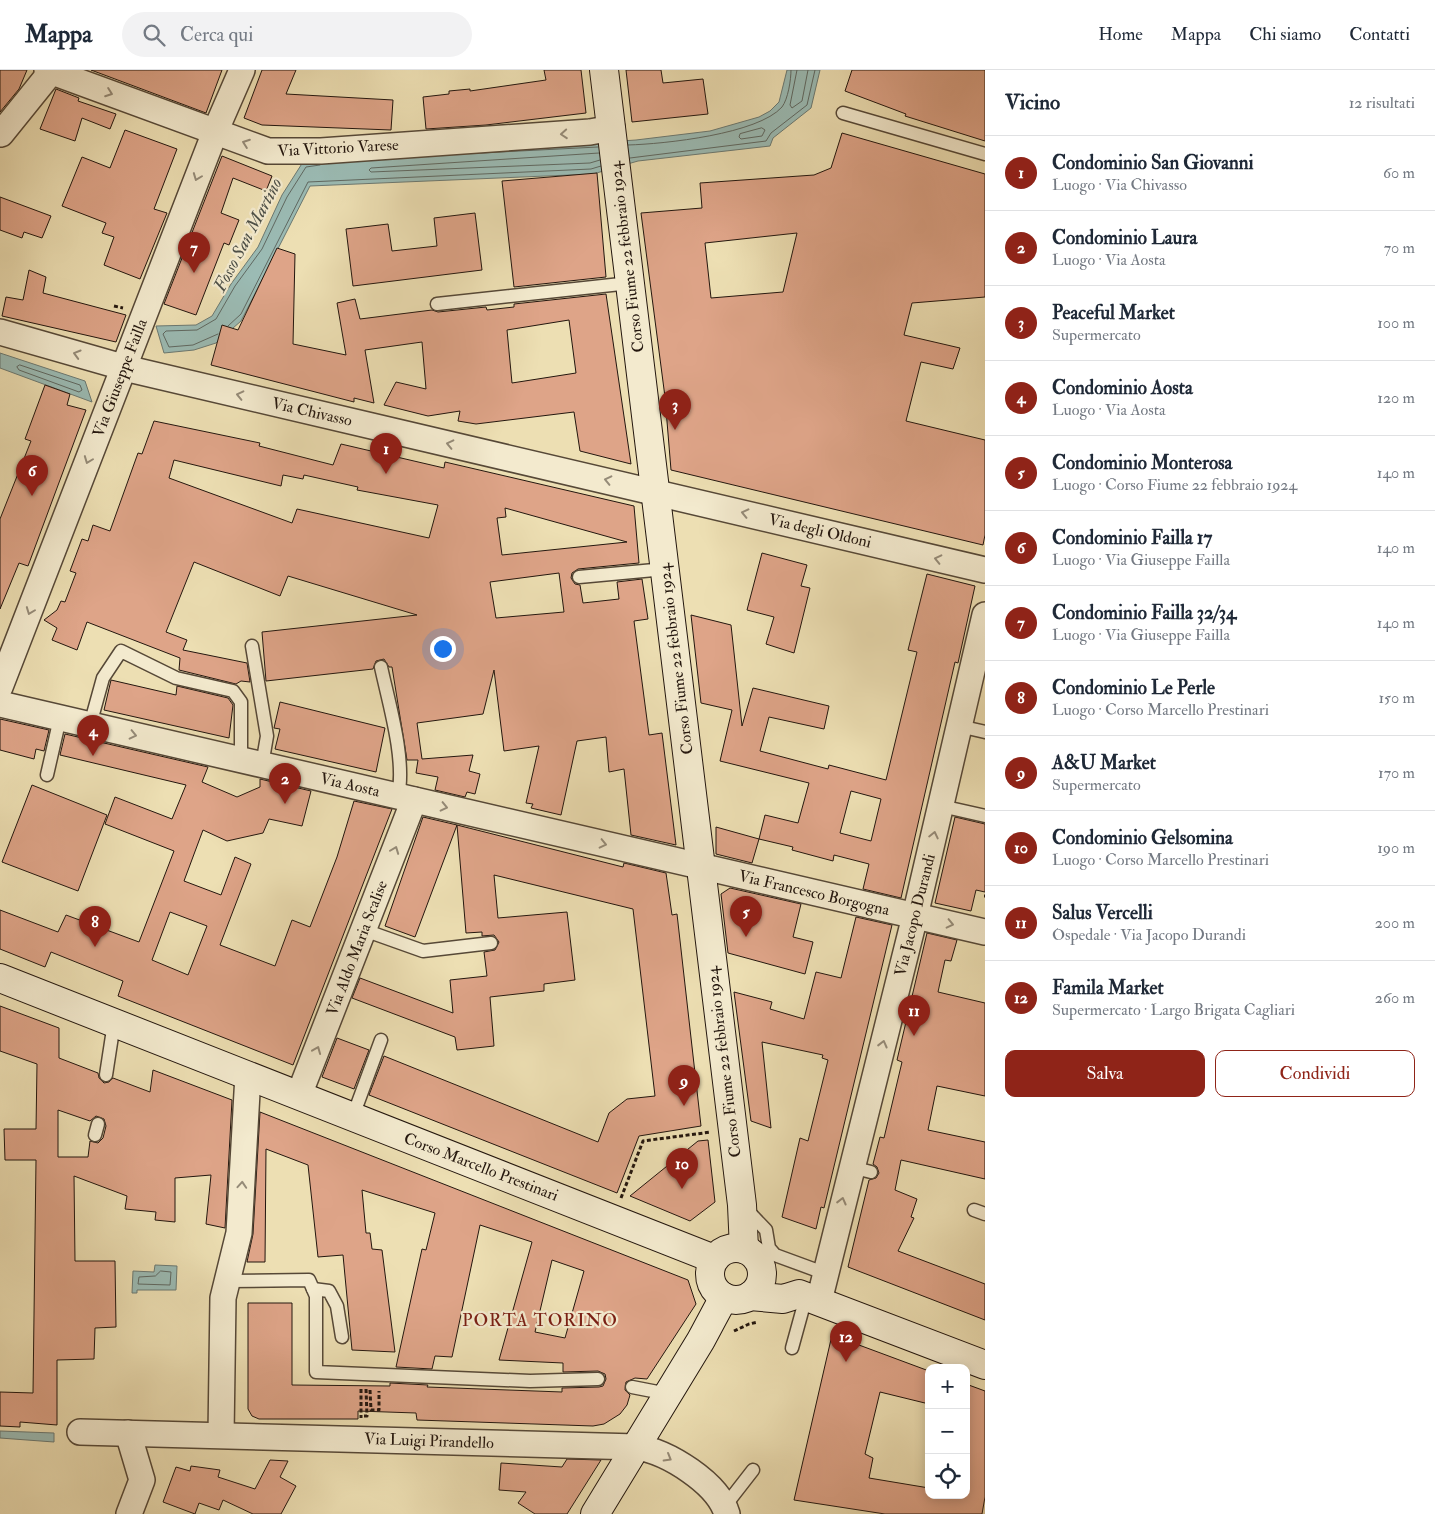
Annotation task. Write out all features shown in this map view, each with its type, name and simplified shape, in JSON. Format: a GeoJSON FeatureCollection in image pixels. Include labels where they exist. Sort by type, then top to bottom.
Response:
{"type":"FeatureCollection","features":[{"type":"Feature","properties":{"kind":"main road","name":"Corso Fiume 22 febbraio 1924"},"geometry":{"type":"LineString","coordinates":[[604,70],[618,170],[630,283],[742,1205],[752,1258]]}},
{"type":"Feature","properties":{"kind":"main road","name":"Corso Marcello Prestinari"},"geometry":{"type":"LineString","coordinates":[[0,978],[714,1259]]}},
{"type":"Feature","properties":{"kind":"main road"},"geometry":{"type":"LineString","coordinates":[[808,1297],[783,1299],[737,1296],[714,1288],[710,1280],[714,1259],[726,1250],[752,1258],[789,1280],[808,1297],[985,1365]]}},
{"type":"Feature","properties":{"kind":"main road"},"geometry":{"type":"LineString","coordinates":[[595,1514],[668,1394],[737,1296],[760,1283],[752,1258]]}},
{"type":"Feature","properties":{"kind":"street","name":"Via Giuseppe Failla"},"geometry":{"type":"LineString","coordinates":[[0,687],[214,132],[242,70]]}},
{"type":"Feature","properties":{"kind":"street","name":"Via Vittorio Varese"},"geometry":{"type":"LineString","coordinates":[[49,71],[85,76],[214,132],[268,151],[321,151],[590,132],[613,135]]}},
{"type":"Feature","properties":{"kind":"street"},"geometry":{"type":"LineString","coordinates":[[1,134],[49,71]]}},
{"type":"Feature","properties":{"kind":"street","name":"Via Chivasso"},"geometry":{"type":"LineString","coordinates":[[0,332],[124,368],[656,491]]}},
{"type":"Feature","properties":{"kind":"street","name":"Via degli Oldoni"},"geometry":{"type":"LineString","coordinates":[[656,491],[985,570]]}},
{"type":"Feature","properties":{"kind":"street","name":"Via Jacopo Durandi"},"geometry":{"type":"LineString","coordinates":[[808,1297],[824,1273],[861,1170],[915,916],[985,615]]}},
{"type":"Feature","properties":{"kind":"street","name":"Via Aosta"},"geometry":{"type":"LineString","coordinates":[[0,704],[701,866]]}},
{"type":"Feature","properties":{"kind":"street","name":"Via Aldo Maria Scalise"},"geometry":{"type":"LineString","coordinates":[[299,1095],[364,930],[406,798]]}},
{"type":"Feature","properties":{"kind":"street","name":"Via Francesco Borgogna"},"geometry":{"type":"LineString","coordinates":[[701,866],[985,932]]}},
{"type":"Feature","properties":{"kind":"street"},"geometry":{"type":"LineString","coordinates":[[222,1436],[223,1298],[238,1233],[248,1075]]}},
{"type":"Feature","properties":{"kind":"street","name":"Via Luigi Pirandello"},"geometry":{"type":"LineString","coordinates":[[80,1432],[637,1447],[653,1449],[696,1474],[726,1510]]}},
{"type":"Feature","properties":{"kind":"street"},"geometry":{"type":"LineString","coordinates":[[128,1433],[142,1480],[130,1514]]}},
{"type":"Feature","properties":{"kind":"lane"},"geometry":{"type":"LineString","coordinates":[[843,113],[985,154]]}},
{"type":"Feature","properties":{"kind":"lane"},"geometry":{"type":"LineString","coordinates":[[437,304],[630,283]]}},
{"type":"Feature","properties":{"kind":"lane"},"geometry":{"type":"LineString","coordinates":[[579,577],[603,577],[665,569]]}},
{"type":"Feature","properties":{"kind":"lane"},"geometry":{"type":"LineString","coordinates":[[251,762],[267,736],[252,646]]}},
{"type":"Feature","properties":{"kind":"lane"},"geometry":{"type":"LineString","coordinates":[[90,725],[103,678],[121,651],[176,678],[233,691],[240,702],[251,762]]}},
{"type":"Feature","properties":{"kind":"lane"},"geometry":{"type":"LineString","coordinates":[[381,667],[406,798]]}},
{"type":"Feature","properties":{"kind":"lane"},"geometry":{"type":"LineString","coordinates":[[47,775],[60,718]]}},
{"type":"Feature","properties":{"kind":"lane"},"geometry":{"type":"LineString","coordinates":[[959,726],[985,732]]}},
{"type":"Feature","properties":{"kind":"lane"},"geometry":{"type":"LineString","coordinates":[[941,806],[985,816]]}},
{"type":"Feature","properties":{"kind":"lane"},"geometry":{"type":"LineString","coordinates":[[364,930],[423,951],[491,943]]}},
{"type":"Feature","properties":{"kind":"lane"},"geometry":{"type":"LineString","coordinates":[[106,1075],[114,1023]]}},
{"type":"Feature","properties":{"kind":"lane"},"geometry":{"type":"LineString","coordinates":[[353,1116],[381,1040]]}},
{"type":"Feature","properties":{"kind":"lane"},"geometry":{"type":"LineString","coordinates":[[742,1205],[766,1230],[769,1248],[775,1255],[824,1273]]}},
{"type":"Feature","properties":{"kind":"lane"},"geometry":{"type":"LineString","coordinates":[[264,1280],[278,1271]]}},
{"type":"Feature","properties":{"kind":"lane"},"geometry":{"type":"LineString","coordinates":[[227,1281],[309,1280],[316,1296],[316,1372],[530,1381],[598,1379]]}},
{"type":"Feature","properties":{"kind":"lane"},"geometry":{"type":"LineString","coordinates":[[313,1289],[330,1291],[337,1306],[342,1336]]}},
{"type":"Feature","properties":{"kind":"lane"},"geometry":{"type":"LineString","coordinates":[[792,1348],[808,1297]]}},
{"type":"Feature","properties":{"kind":"lane"},"geometry":{"type":"LineString","coordinates":[[632,1386],[668,1394]]}},
{"type":"Feature","properties":{"kind":"lane"},"geometry":{"type":"LineString","coordinates":[[726,1510],[753,1470]]}},
{"type":"Feature","properties":{"kind":"path"},"geometry":{"type":"LineString","coordinates":[[620,1202],[643,1141],[711,1132]]}},
{"type":"Feature","properties":{"kind":"path"},"geometry":{"type":"LineString","coordinates":[[732,1332],[749,1324],[762,1322]]}},
{"type":"Feature","properties":{"kind":"path"},"geometry":{"type":"LineString","coordinates":[[361,1385],[361,1413]]}},
{"type":"Feature","properties":{"kind":"path"},"geometry":{"type":"LineString","coordinates":[[367,1413],[366,1389],[370,1389],[371,1410],[379,1410],[379,1407]]}},
{"type":"Feature","properties":{"kind":"water"},"geometry":{"type":"Polygon","coordinates":[[[787,70],[820,70],[811,108],[773,138],[770,146],[638,161],[593,174],[310,186],[241,321],[216,343],[194,350],[164,353],[156,326],[196,325],[212,316],[231,284],[258,247],[282,195],[303,162],[636,140],[710,131],[759,117],[770,111],[779,102],[787,70]]]}},
{"type":"Feature","properties":{"kind":"water"},"geometry":{"type":"Polygon","coordinates":[[[0,353],[85,381],[92,402],[0,368],[0,353]]]}},
{"type":"Feature","properties":{"kind":"water"},"geometry":{"type":"Polygon","coordinates":[[[155,1265],[177,1266],[176,1290],[137,1290],[137,1293],[132,1293],[133,1271],[154,1272],[155,1265]]]}},
{"type":"Feature","properties":{"kind":"water"},"geometry":{"type":"Polygon","coordinates":[[[0,1431],[54,1433],[54,1442],[0,1438],[0,1431]]]}},
{"type":"Feature","properties":{"kind":"building"},"geometry":{"type":"Polygon","coordinates":[[[0,70],[27,70],[19,89],[0,112],[0,70]]]}},
{"type":"Feature","properties":{"kind":"building"},"geometry":{"type":"Polygon","coordinates":[[[91,70],[222,70],[206,113],[91,70]]]}},
{"type":"Feature","properties":{"kind":"building"},"geometry":{"type":"Polygon","coordinates":[[[262,70],[296,70],[286,94],[393,100],[391,130],[262,125],[244,118],[262,70]]]}},
{"type":"Feature","properties":{"kind":"building"},"geometry":{"type":"Polygon","coordinates":[[[544,70],[581,70],[586,113],[486,125],[426,129],[423,97],[449,94],[449,91],[470,89],[470,91],[546,80],[544,70]]]}},
{"type":"Feature","properties":{"kind":"building"},"geometry":{"type":"Polygon","coordinates":[[[626,70],[661,70],[663,83],[703,79],[708,114],[632,122],[626,70]]]}},
{"type":"Feature","properties":{"kind":"building"},"geometry":{"type":"Polygon","coordinates":[[[852,70],[985,70],[985,141],[905,116],[906,114],[845,91],[852,70]]]}},
{"type":"Feature","properties":{"kind":"building"},"geometry":{"type":"Polygon","coordinates":[[[56,89],[79,98],[78,101],[116,114],[110,129],[82,118],[75,141],[40,129],[56,89]]]}},
{"type":"Feature","properties":{"kind":"building"},"geometry":{"type":"Polygon","coordinates":[[[125,130],[177,149],[154,209],[167,213],[140,279],[104,265],[114,237],[102,233],[106,223],[62,206],[82,157],[110,168],[125,130]]]}},
{"type":"Feature","properties":{"kind":"building"},"geometry":{"type":"Polygon","coordinates":[[[842,133],[985,174],[985,297],[912,303],[904,335],[960,348],[953,369],[921,362],[906,421],[985,440],[985,535],[983,545],[671,470],[665,397],[641,213],[702,208],[700,183],[814,175],[831,168],[842,133]],[[797,233],[705,243],[711,298],[783,292],[797,233]]]}},
{"type":"Feature","properties":{"kind":"building"},"geometry":{"type":"Polygon","coordinates":[[[222,156],[272,176],[266,191],[233,178],[221,213],[239,220],[229,245],[224,243],[196,315],[164,304],[222,156]]]}},
{"type":"Feature","properties":{"kind":"building"},"geometry":{"type":"Polygon","coordinates":[[[597,173],[606,277],[514,287],[502,181],[597,173]]]}},
{"type":"Feature","properties":{"kind":"building"},"geometry":{"type":"Polygon","coordinates":[[[0,197],[51,216],[42,238],[24,232],[22,238],[0,230],[0,197]]]}},
{"type":"Feature","properties":{"kind":"building"},"geometry":{"type":"Polygon","coordinates":[[[475,213],[482,270],[353,286],[346,229],[388,224],[392,251],[437,246],[434,218],[475,213]]]}},
{"type":"Feature","properties":{"kind":"building"},"geometry":{"type":"Polygon","coordinates":[[[277,248],[295,254],[293,344],[346,355],[337,303],[355,299],[360,319],[432,310],[438,312],[486,307],[487,310],[514,307],[514,304],[606,294],[631,464],[580,451],[574,412],[476,424],[458,421],[460,411],[428,416],[384,405],[396,382],[426,389],[422,342],[365,350],[374,403],[354,398],[354,402],[211,365],[222,325],[238,330],[277,248]],[[569,320],[507,330],[512,383],[576,373],[569,320]]]}},
{"type":"Feature","properties":{"kind":"building"},"geometry":{"type":"Polygon","coordinates":[[[29,270],[46,277],[43,293],[126,315],[116,342],[2,316],[6,297],[23,300],[29,270]]]}},
{"type":"Feature","properties":{"kind":"building"},"geometry":{"type":"Polygon","coordinates":[[[45,385],[70,394],[67,405],[86,410],[28,566],[19,563],[0,609],[0,519],[31,441],[25,439],[45,385]]]}},
{"type":"Feature","properties":{"kind":"building"},"geometry":{"type":"Polygon","coordinates":[[[154,421],[260,443],[259,446],[333,465],[341,444],[444,468],[445,462],[634,506],[639,563],[578,569],[572,573],[571,578],[575,584],[580,585],[583,603],[619,599],[617,582],[642,579],[648,619],[634,621],[649,735],[662,733],[676,845],[631,835],[624,769],[609,772],[606,737],[577,741],[561,815],[531,808],[533,804],[526,803],[539,746],[504,751],[494,670],[483,714],[417,723],[422,759],[473,755],[469,771],[480,774],[475,794],[467,792],[465,797],[435,790],[438,777],[416,773],[418,760],[407,760],[392,667],[389,667],[384,659],[376,661],[373,669],[266,681],[262,632],[417,615],[288,576],[280,596],[194,562],[166,632],[187,640],[183,650],[247,663],[250,682],[241,681],[236,684],[179,670],[180,658],[87,622],[77,650],[52,640],[57,628],[44,620],[57,610],[61,601],[65,602],[76,573],[70,571],[82,539],[88,541],[93,525],[110,531],[138,453],[142,454],[154,421]],[[174,460],[169,478],[292,523],[297,509],[429,538],[438,505],[357,490],[358,487],[304,475],[303,479],[283,475],[281,486],[174,460]],[[505,508],[506,517],[497,518],[502,555],[627,542],[505,508]],[[559,573],[490,582],[496,618],[564,612],[559,573]]]}},
{"type":"Feature","properties":{"kind":"building"},"geometry":{"type":"Polygon","coordinates":[[[762,553],[807,565],[801,586],[810,588],[794,653],[766,644],[774,617],[747,610],[762,553]]]}},
{"type":"Feature","properties":{"kind":"building"},"geometry":{"type":"Polygon","coordinates":[[[927,574],[975,586],[958,663],[955,662],[901,898],[863,889],[869,864],[834,855],[833,861],[792,850],[793,847],[759,839],[765,815],[798,823],[809,783],[720,761],[732,710],[701,703],[691,615],[731,625],[742,726],[753,688],[829,706],[824,729],[769,717],[760,751],[828,769],[829,765],[886,780],[917,652],[908,650],[927,574]],[[851,791],[840,833],[871,841],[881,799],[851,791]]]}},
{"type":"Feature","properties":{"kind":"building"},"geometry":{"type":"Polygon","coordinates":[[[111,680],[176,695],[177,686],[228,698],[233,705],[229,738],[104,710],[111,680]]]}},
{"type":"Feature","properties":{"kind":"building"},"geometry":{"type":"Polygon","coordinates":[[[280,702],[385,728],[376,772],[275,749],[280,729],[274,728],[280,702]]]}},
{"type":"Feature","properties":{"kind":"building"},"geometry":{"type":"Polygon","coordinates":[[[0,719],[49,730],[44,751],[36,749],[34,759],[0,750],[0,719]]]}},
{"type":"Feature","properties":{"kind":"building"},"geometry":{"type":"Polygon","coordinates":[[[65,734],[208,767],[202,782],[237,797],[260,787],[260,779],[311,791],[302,826],[269,819],[263,833],[227,841],[203,830],[184,881],[221,895],[235,857],[251,864],[220,945],[275,966],[292,920],[310,927],[337,857],[354,801],[392,809],[293,1065],[118,996],[123,981],[51,952],[45,967],[0,949],[0,910],[58,932],[66,915],[139,942],[174,851],[105,824],[115,797],[172,819],[186,785],[60,755],[65,734]],[[170,912],[152,960],[188,975],[207,926],[170,912]]]}},
{"type":"Feature","properties":{"kind":"building"},"geometry":{"type":"Polygon","coordinates":[[[32,785],[107,815],[78,891],[2,862],[32,785]]]}},
{"type":"Feature","properties":{"kind":"building"},"geometry":{"type":"Polygon","coordinates":[[[423,817],[457,825],[415,937],[385,926],[423,817]]]}},
{"type":"Feature","properties":{"kind":"building"},"geometry":{"type":"Polygon","coordinates":[[[955,817],[985,824],[985,892],[976,890],[971,911],[935,903],[955,817]]]}},
{"type":"Feature","properties":{"kind":"building"},"geometry":{"type":"Polygon","coordinates":[[[457,825],[623,867],[624,863],[666,873],[672,915],[677,914],[701,1126],[639,1136],[617,1193],[369,1095],[384,1056],[598,1142],[609,1113],[627,1099],[655,1096],[633,909],[494,875],[498,918],[567,912],[575,980],[544,984],[544,991],[490,997],[494,1046],[457,1050],[455,1037],[352,998],[360,978],[453,1013],[450,980],[487,976],[484,952],[495,950],[499,942],[494,935],[482,936],[482,932],[466,933],[457,825]]]}},
{"type":"Feature","properties":{"kind":"building"},"geometry":{"type":"Polygon","coordinates":[[[716,827],[759,839],[752,863],[716,854],[716,827]]]}},
{"type":"Feature","properties":{"kind":"building"},"geometry":{"type":"Polygon","coordinates":[[[730,888],[801,904],[793,937],[813,942],[805,974],[728,953],[721,894],[730,888]]]}},
{"type":"Feature","properties":{"kind":"building"},"geometry":{"type":"Polygon","coordinates":[[[856,917],[892,925],[824,1208],[821,1207],[816,1229],[782,1217],[800,1138],[808,1141],[828,1060],[822,1058],[823,1055],[762,1042],[771,1128],[751,1121],[734,992],[772,1002],[770,1009],[804,1019],[816,972],[841,978],[856,917]]]}},
{"type":"Feature","properties":{"kind":"building"},"geometry":{"type":"Polygon","coordinates":[[[927,933],[957,940],[951,961],[945,960],[938,992],[985,1003],[985,1096],[937,1086],[928,1130],[985,1142],[985,1179],[901,1160],[895,1190],[917,1199],[911,1217],[914,1218],[898,1251],[985,1284],[985,1320],[848,1267],[869,1180],[876,1178],[879,1173],[877,1167],[873,1164],[880,1137],[884,1138],[902,1062],[897,1060],[927,933]]]}},
{"type":"Feature","properties":{"kind":"building"},"geometry":{"type":"Polygon","coordinates":[[[0,1006],[59,1028],[59,1058],[98,1073],[99,1078],[104,1083],[109,1082],[113,1078],[150,1092],[153,1070],[232,1100],[225,1228],[206,1224],[211,1175],[175,1178],[175,1222],[155,1220],[156,1212],[125,1209],[127,1196],[74,1176],[75,1261],[115,1261],[116,1327],[95,1328],[94,1359],[57,1360],[57,1425],[20,1422],[20,1427],[0,1426],[0,1392],[33,1393],[36,1160],[5,1160],[4,1129],[36,1129],[37,1064],[0,1051],[0,1006]],[[58,1110],[58,1157],[88,1157],[90,1141],[98,1143],[103,1138],[106,1126],[104,1119],[96,1116],[90,1121],[58,1110]]]}},
{"type":"Feature","properties":{"kind":"building"},"geometry":{"type":"Polygon","coordinates":[[[337,1038],[369,1050],[354,1089],[322,1077],[337,1038]]]}},
{"type":"Feature","properties":{"kind":"building"},"geometry":{"type":"Polygon","coordinates":[[[260,1112],[688,1280],[696,1304],[647,1379],[635,1378],[626,1382],[625,1390],[630,1395],[627,1405],[620,1414],[604,1424],[593,1426],[417,1420],[416,1413],[358,1411],[358,1419],[259,1419],[252,1416],[248,1409],[248,1303],[292,1303],[292,1385],[390,1386],[390,1383],[428,1385],[427,1387],[562,1392],[562,1388],[603,1386],[606,1379],[605,1374],[598,1371],[563,1372],[563,1363],[499,1360],[532,1242],[480,1225],[452,1357],[435,1356],[432,1369],[396,1367],[422,1249],[426,1250],[435,1213],[362,1190],[366,1233],[370,1233],[372,1249],[382,1250],[395,1352],[352,1350],[343,1255],[318,1257],[308,1165],[266,1149],[265,1262],[247,1262],[253,1234],[260,1112]],[[552,1260],[535,1332],[565,1338],[584,1271],[552,1260]]]}},
{"type":"Feature","properties":{"kind":"building"},"geometry":{"type":"Polygon","coordinates":[[[708,1140],[715,1202],[690,1221],[630,1196],[698,1141],[708,1140]]]}},
{"type":"Feature","properties":{"kind":"building"},"geometry":{"type":"Polygon","coordinates":[[[832,1335],[925,1370],[925,1403],[880,1392],[865,1454],[873,1458],[869,1478],[925,1487],[925,1499],[970,1499],[970,1385],[985,1391],[985,1497],[982,1514],[885,1514],[794,1500],[832,1335]]]}},
{"type":"Feature","properties":{"kind":"building"},"geometry":{"type":"Polygon","coordinates":[[[567,1459],[601,1460],[567,1514],[535,1514],[518,1503],[526,1492],[499,1490],[501,1463],[562,1467],[567,1459]]]}},
{"type":"Feature","properties":{"kind":"building"},"geometry":{"type":"Polygon","coordinates":[[[270,1460],[288,1461],[280,1477],[296,1486],[281,1514],[253,1514],[223,1500],[219,1510],[199,1503],[195,1514],[163,1502],[176,1467],[190,1471],[191,1466],[220,1470],[218,1477],[255,1489],[270,1460]]]}},
{"type":"Feature","properties":{"kind":"place","name":"Condominio Failla 32/34"},"geometry":{"type":"Point","coordinates":[194,273]}},
{"type":"Feature","properties":{"kind":"place","name":"Peaceful Market"},"geometry":{"type":"Point","coordinates":[675,430]}},
{"type":"Feature","properties":{"kind":"place","name":"Condominio San Giovanni"},"geometry":{"type":"Point","coordinates":[386,474]}},
{"type":"Feature","properties":{"kind":"place","name":"Condominio Failla 17"},"geometry":{"type":"Point","coordinates":[32,496]}},
{"type":"Feature","properties":{"kind":"place","name":"Condominio Aosta"},"geometry":{"type":"Point","coordinates":[93,756]}},
{"type":"Feature","properties":{"kind":"place","name":"Condominio Laura"},"geometry":{"type":"Point","coordinates":[285,804]}},
{"type":"Feature","properties":{"kind":"place","name":"Condominio Monterosa"},"geometry":{"type":"Point","coordinates":[746,937]}},
{"type":"Feature","properties":{"kind":"place","name":"Condominio Le Perle"},"geometry":{"type":"Point","coordinates":[95,947]}},
{"type":"Feature","properties":{"kind":"place","name":"Salus Vercelli"},"geometry":{"type":"Point","coordinates":[914,1036]}},
{"type":"Feature","properties":{"kind":"place","name":"A&U Market"},"geometry":{"type":"Point","coordinates":[684,1106]}},
{"type":"Feature","properties":{"kind":"place","name":"Condominio Gelsomina"},"geometry":{"type":"Point","coordinates":[682,1189]}},
{"type":"Feature","properties":{"kind":"place","name":"Famila Market"},"geometry":{"type":"Point","coordinates":[846,1362]}},
{"type":"Feature","properties":{"kind":"district","name":"PORTA TORINO"},"geometry":{"type":"Point","coordinates":[540,1320]}},
{"type":"Feature","properties":{"kind":"water label","name":"Fosso San Martino"},"geometry":{"type":"Point","coordinates":[248,235]}}]}
